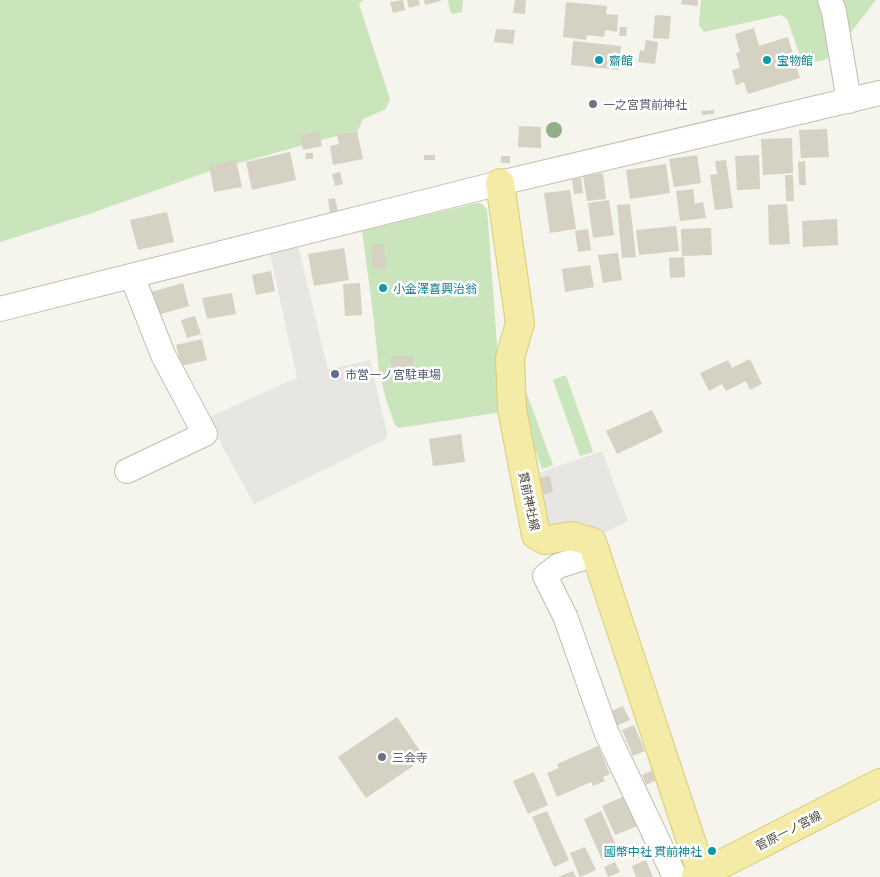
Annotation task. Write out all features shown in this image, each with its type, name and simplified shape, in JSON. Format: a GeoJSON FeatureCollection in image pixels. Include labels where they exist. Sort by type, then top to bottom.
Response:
{"type":"FeatureCollection","features":[{"type":"Feature","properties":{"kind":"main road","name":"貫前神社線"},"geometry":{"type":"LineString","coordinates":[[500,184],[520,323],[510,358],[512,409],[536,535],[545,540],[572,536],[592,542],[699,875]]}},
{"type":"Feature","properties":{"kind":"main road","name":"菅原一ノ宮線"},"geometry":{"type":"LineString","coordinates":[[699,875],[880,783]]}},
{"type":"Feature","properties":{"kind":"street"},"geometry":{"type":"LineString","coordinates":[[830,0],[834,12],[849,101]]}},
{"type":"Feature","properties":{"kind":"street"},"geometry":{"type":"LineString","coordinates":[[0,309],[500,184],[880,93]]}},
{"type":"Feature","properties":{"kind":"street"},"geometry":{"type":"LineString","coordinates":[[127,471],[205,434],[163,355],[132,276]]}},
{"type":"Feature","properties":{"kind":"street"},"geometry":{"type":"LineString","coordinates":[[596,554],[558,566],[545,576],[564,616],[607,734],[675,877]]}},
{"type":"Feature","properties":{"kind":"green space"},"geometry":{"type":"Polygon","coordinates":[[[0,0],[363,0],[359,4],[390,99],[386,109],[363,119],[358,130],[210,171],[89,214],[0,242],[0,0]]]}},
{"type":"Feature","properties":{"kind":"green space"},"geometry":{"type":"Polygon","coordinates":[[[448,0],[463,0],[462,12],[454,14],[450,12],[448,0]]]}},
{"type":"Feature","properties":{"kind":"green space"},"geometry":{"type":"Polygon","coordinates":[[[701,0],[876,0],[833,55],[822,60],[810,62],[802,61],[787,19],[781,15],[704,32],[699,25],[701,0]]]}},
{"type":"Feature","properties":{"kind":"green space"},"geometry":{"type":"Polygon","coordinates":[[[477,203],[482,204],[487,209],[502,412],[399,428],[395,425],[379,371],[362,231],[477,203]]]}},
{"type":"Feature","properties":{"kind":"green space"},"geometry":{"type":"Polygon","coordinates":[[[566,375],[593,452],[580,456],[553,380],[566,375]]]}},
{"type":"Feature","properties":{"kind":"green space"},"geometry":{"type":"Polygon","coordinates":[[[525,389],[553,465],[542,469],[515,392],[525,389]]]}},
{"type":"Feature","properties":{"kind":"shaded area","name":"市営一ノ宮駐車場"},"geometry":{"type":"Polygon","coordinates":[[[298,246],[328,370],[370,360],[388,438],[254,504],[207,418],[297,378],[270,254],[298,246]]]}},
{"type":"Feature","properties":{"kind":"shaded area"},"geometry":{"type":"Polygon","coordinates":[[[602,451],[628,521],[600,535],[547,532],[536,474],[602,451]]]}},
{"type":"Feature","properties":{"kind":"building"},"geometry":{"type":"Polygon","coordinates":[[[403,0],[405,10],[393,13],[390,2],[403,0]]]}},
{"type":"Feature","properties":{"kind":"building"},"geometry":{"type":"Polygon","coordinates":[[[407,0],[419,0],[420,5],[409,8],[407,0]]]}},
{"type":"Feature","properties":{"kind":"building"},"geometry":{"type":"Polygon","coordinates":[[[424,0],[441,0],[441,1],[425,5],[424,0]]]}},
{"type":"Feature","properties":{"kind":"building"},"geometry":{"type":"Polygon","coordinates":[[[515,0],[526,0],[525,14],[513,13],[515,0]]]}},
{"type":"Feature","properties":{"kind":"building"},"geometry":{"type":"Polygon","coordinates":[[[682,0],[698,0],[698,6],[681,4],[682,0]]]}},
{"type":"Feature","properties":{"kind":"building"},"geometry":{"type":"Polygon","coordinates":[[[566,2],[607,6],[606,14],[618,15],[617,32],[605,30],[604,37],[587,35],[586,40],[563,37],[566,2]]]}},
{"type":"Feature","properties":{"kind":"building"},"geometry":{"type":"Polygon","coordinates":[[[655,15],[671,16],[669,39],[653,38],[655,15]]]}},
{"type":"Feature","properties":{"kind":"building"},"geometry":{"type":"Polygon","coordinates":[[[620,27],[627,27],[626,36],[619,36],[620,27]]]}},
{"type":"Feature","properties":{"kind":"building","name":"宝物館"},"geometry":{"type":"Polygon","coordinates":[[[754,28],[759,46],[788,37],[800,78],[748,94],[744,82],[736,85],[732,70],[740,68],[736,53],[740,52],[735,34],[754,28]]]}},
{"type":"Feature","properties":{"kind":"building"},"geometry":{"type":"Polygon","coordinates":[[[496,29],[515,30],[513,44],[494,42],[496,29]]]}},
{"type":"Feature","properties":{"kind":"building"},"geometry":{"type":"Polygon","coordinates":[[[646,40],[658,42],[655,64],[638,62],[640,50],[644,51],[646,40]]]}},
{"type":"Feature","properties":{"kind":"building","name":"齋館"},"geometry":{"type":"Polygon","coordinates":[[[573,41],[621,46],[620,54],[628,54],[627,68],[619,68],[619,70],[571,65],[573,41]]]}},
{"type":"Feature","properties":{"kind":"building"},"geometry":{"type":"Polygon","coordinates":[[[714,110],[714,114],[702,115],[701,111],[714,110]]]}},
{"type":"Feature","properties":{"kind":"building"},"geometry":{"type":"Polygon","coordinates":[[[519,126],[541,127],[541,148],[518,147],[519,126]]]}},
{"type":"Feature","properties":{"kind":"building"},"geometry":{"type":"Polygon","coordinates":[[[827,129],[829,157],[801,158],[799,130],[827,129]]]}},
{"type":"Feature","properties":{"kind":"building"},"geometry":{"type":"Polygon","coordinates":[[[319,131],[322,146],[303,150],[300,136],[319,131]]]}},
{"type":"Feature","properties":{"kind":"building"},"geometry":{"type":"Polygon","coordinates":[[[357,131],[363,159],[333,165],[330,146],[339,144],[337,135],[357,131]]]}},
{"type":"Feature","properties":{"kind":"building"},"geometry":{"type":"Polygon","coordinates":[[[792,138],[793,173],[763,175],[761,139],[792,138]]]}},
{"type":"Feature","properties":{"kind":"building"},"geometry":{"type":"Polygon","coordinates":[[[290,152],[296,180],[252,190],[246,162],[290,152]]]}},
{"type":"Feature","properties":{"kind":"building"},"geometry":{"type":"Polygon","coordinates":[[[306,153],[313,153],[313,159],[305,159],[306,153]]]}},
{"type":"Feature","properties":{"kind":"building"},"geometry":{"type":"Polygon","coordinates":[[[424,155],[435,155],[435,160],[424,160],[424,155]]]}},
{"type":"Feature","properties":{"kind":"building"},"geometry":{"type":"Polygon","coordinates":[[[697,155],[701,183],[674,187],[669,159],[697,155]]]}},
{"type":"Feature","properties":{"kind":"building"},"geometry":{"type":"Polygon","coordinates":[[[759,155],[760,189],[737,190],[735,156],[759,155]]]}},
{"type":"Feature","properties":{"kind":"building"},"geometry":{"type":"Polygon","coordinates":[[[501,156],[510,156],[510,163],[501,163],[501,156]]]}},
{"type":"Feature","properties":{"kind":"building"},"geometry":{"type":"Polygon","coordinates":[[[236,160],[242,187],[214,192],[209,166],[236,160]]]}},
{"type":"Feature","properties":{"kind":"building"},"geometry":{"type":"Polygon","coordinates":[[[726,160],[733,208],[715,210],[710,175],[717,174],[715,161],[726,160]]]}},
{"type":"Feature","properties":{"kind":"building"},"geometry":{"type":"Polygon","coordinates":[[[805,161],[806,185],[799,185],[798,162],[805,161]]]}},
{"type":"Feature","properties":{"kind":"building"},"geometry":{"type":"Polygon","coordinates":[[[666,164],[670,193],[630,199],[626,170],[666,164]]]}},
{"type":"Feature","properties":{"kind":"building"},"geometry":{"type":"Polygon","coordinates":[[[340,172],[343,184],[335,186],[332,174],[340,172]]]}},
{"type":"Feature","properties":{"kind":"building"},"geometry":{"type":"Polygon","coordinates":[[[603,173],[606,199],[587,201],[583,176],[603,173]]]}},
{"type":"Feature","properties":{"kind":"building"},"geometry":{"type":"Polygon","coordinates":[[[785,175],[793,175],[794,201],[786,201],[785,175]]]}},
{"type":"Feature","properties":{"kind":"building"},"geometry":{"type":"Polygon","coordinates":[[[581,178],[583,193],[574,194],[572,179],[581,178]]]}},
{"type":"Feature","properties":{"kind":"building"},"geometry":{"type":"Polygon","coordinates":[[[693,189],[695,204],[703,202],[706,218],[680,221],[676,191],[693,189]]]}},
{"type":"Feature","properties":{"kind":"building"},"geometry":{"type":"Polygon","coordinates":[[[570,190],[576,229],[550,233],[544,193],[570,190]]]}},
{"type":"Feature","properties":{"kind":"building"},"geometry":{"type":"Polygon","coordinates":[[[335,198],[338,212],[330,213],[328,199],[335,198]]]}},
{"type":"Feature","properties":{"kind":"building"},"geometry":{"type":"Polygon","coordinates":[[[609,200],[614,235],[593,238],[588,203],[609,200]]]}},
{"type":"Feature","properties":{"kind":"building"},"geometry":{"type":"Polygon","coordinates":[[[630,204],[636,257],[622,258],[617,205],[630,204]]]}},
{"type":"Feature","properties":{"kind":"building"},"geometry":{"type":"Polygon","coordinates":[[[787,204],[790,244],[769,245],[768,205],[787,204]]]}},
{"type":"Feature","properties":{"kind":"building"},"geometry":{"type":"Polygon","coordinates":[[[167,212],[174,242],[138,250],[130,220],[167,212]]]}},
{"type":"Feature","properties":{"kind":"building"},"geometry":{"type":"Polygon","coordinates":[[[837,219],[838,245],[803,247],[802,221],[837,219]]]}},
{"type":"Feature","properties":{"kind":"building"},"geometry":{"type":"Polygon","coordinates":[[[676,226],[679,251],[639,255],[636,230],[676,226]]]}},
{"type":"Feature","properties":{"kind":"building"},"geometry":{"type":"Polygon","coordinates":[[[711,228],[712,255],[682,256],[681,229],[711,228]]]}},
{"type":"Feature","properties":{"kind":"building"},"geometry":{"type":"Polygon","coordinates":[[[588,229],[591,250],[578,252],[575,231],[588,229]]]}},
{"type":"Feature","properties":{"kind":"building"},"geometry":{"type":"Polygon","coordinates":[[[384,244],[386,268],[373,269],[371,245],[384,244]]]}},
{"type":"Feature","properties":{"kind":"building"},"geometry":{"type":"Polygon","coordinates":[[[344,248],[349,280],[314,286],[308,254],[344,248]]]}},
{"type":"Feature","properties":{"kind":"building"},"geometry":{"type":"Polygon","coordinates":[[[618,253],[622,280],[603,283],[598,255],[618,253]]]}},
{"type":"Feature","properties":{"kind":"building"},"geometry":{"type":"Polygon","coordinates":[[[684,257],[685,277],[670,278],[669,258],[684,257]]]}},
{"type":"Feature","properties":{"kind":"building"},"geometry":{"type":"Polygon","coordinates":[[[590,265],[594,287],[565,292],[562,269],[590,265]]]}},
{"type":"Feature","properties":{"kind":"building"},"geometry":{"type":"Polygon","coordinates":[[[271,271],[275,291],[256,295],[252,275],[271,271]]]}},
{"type":"Feature","properties":{"kind":"building"},"geometry":{"type":"Polygon","coordinates":[[[183,283],[189,306],[158,315],[151,292],[183,283]]]}},
{"type":"Feature","properties":{"kind":"building"},"geometry":{"type":"Polygon","coordinates":[[[360,283],[362,315],[345,316],[343,284],[360,283]]]}},
{"type":"Feature","properties":{"kind":"building"},"geometry":{"type":"Polygon","coordinates":[[[232,293],[236,314],[207,319],[202,298],[232,293]]]}},
{"type":"Feature","properties":{"kind":"building"},"geometry":{"type":"Polygon","coordinates":[[[195,316],[201,334],[187,338],[181,320],[195,316]]]}},
{"type":"Feature","properties":{"kind":"building"},"geometry":{"type":"Polygon","coordinates":[[[202,339],[207,360],[181,366],[176,345],[202,339]]]}},
{"type":"Feature","properties":{"kind":"building"},"geometry":{"type":"Polygon","coordinates":[[[413,356],[414,375],[407,375],[408,380],[392,381],[391,357],[413,356]]]}},
{"type":"Feature","properties":{"kind":"building"},"geometry":{"type":"Polygon","coordinates":[[[750,359],[762,384],[750,390],[746,381],[726,391],[722,384],[709,391],[700,373],[728,360],[732,368],[750,359]]]}},
{"type":"Feature","properties":{"kind":"building"},"geometry":{"type":"Polygon","coordinates":[[[652,410],[663,432],[617,454],[606,431],[652,410]]]}},
{"type":"Feature","properties":{"kind":"building"},"geometry":{"type":"Polygon","coordinates":[[[461,434],[465,462],[433,466],[429,439],[461,434]]]}},
{"type":"Feature","properties":{"kind":"building"},"geometry":{"type":"Polygon","coordinates":[[[550,476],[553,492],[544,494],[540,478],[550,476]]]}},
{"type":"Feature","properties":{"kind":"building"},"geometry":{"type":"Polygon","coordinates":[[[623,706],[630,720],[614,727],[607,713],[623,706]]]}},
{"type":"Feature","properties":{"kind":"building","name":"三会寺"},"geometry":{"type":"Polygon","coordinates":[[[397,717],[425,758],[366,798],[338,757],[397,717]]]}},
{"type":"Feature","properties":{"kind":"building"},"geometry":{"type":"Polygon","coordinates":[[[634,725],[645,751],[633,756],[622,730],[634,725]]]}},
{"type":"Feature","properties":{"kind":"building"},"geometry":{"type":"Polygon","coordinates":[[[598,746],[610,774],[603,777],[605,781],[593,786],[591,782],[557,797],[547,773],[559,768],[557,764],[598,746]]]}},
{"type":"Feature","properties":{"kind":"building"},"geometry":{"type":"Polygon","coordinates":[[[653,770],[657,780],[646,785],[642,775],[653,770]]]}},
{"type":"Feature","properties":{"kind":"building"},"geometry":{"type":"Polygon","coordinates":[[[534,772],[548,805],[528,814],[513,781],[534,772]]]}},
{"type":"Feature","properties":{"kind":"building"},"geometry":{"type":"Polygon","coordinates":[[[627,795],[640,825],[615,835],[602,806],[627,795]]]}},
{"type":"Feature","properties":{"kind":"building"},"geometry":{"type":"Polygon","coordinates":[[[547,811],[569,860],[554,867],[532,817],[547,811]]]}},
{"type":"Feature","properties":{"kind":"building"},"geometry":{"type":"Polygon","coordinates":[[[601,811],[619,852],[602,860],[584,819],[601,811]]]}},
{"type":"Feature","properties":{"kind":"building"},"geometry":{"type":"Polygon","coordinates":[[[585,847],[596,870],[580,877],[570,853],[585,847]]]}},
{"type":"Feature","properties":{"kind":"building"},"geometry":{"type":"Polygon","coordinates":[[[646,860],[653,877],[636,877],[632,866],[646,860]]]}},
{"type":"Feature","properties":{"kind":"building"},"geometry":{"type":"Polygon","coordinates":[[[615,862],[620,872],[608,877],[604,867],[615,862]]]}},
{"type":"Feature","properties":{"kind":"building"},"geometry":{"type":"Polygon","coordinates":[[[573,871],[576,877],[558,877],[573,871]]]}},
{"type":"Feature","properties":{"kind":"place","name":"齋館"},"geometry":{"type":"Point","coordinates":[599,60]}},
{"type":"Feature","properties":{"kind":"place","name":"宝物館"},"geometry":{"type":"Point","coordinates":[767,60]}},
{"type":"Feature","properties":{"kind":"place","name":"一之宮貫前神社"},"geometry":{"type":"Point","coordinates":[593,104]}},
{"type":"Feature","properties":{"kind":"place","name":"小金澤喜興治翁"},"geometry":{"type":"Point","coordinates":[383,288]}},
{"type":"Feature","properties":{"kind":"place","name":"市営一ノ宮駐車場"},"geometry":{"type":"Point","coordinates":[335,374]}},
{"type":"Feature","properties":{"kind":"place","name":"三会寺"},"geometry":{"type":"Point","coordinates":[382,757]}},
{"type":"Feature","properties":{"kind":"place","name":"國幣中社 貫前神社"},"geometry":{"type":"Point","coordinates":[712,851]}}]}
